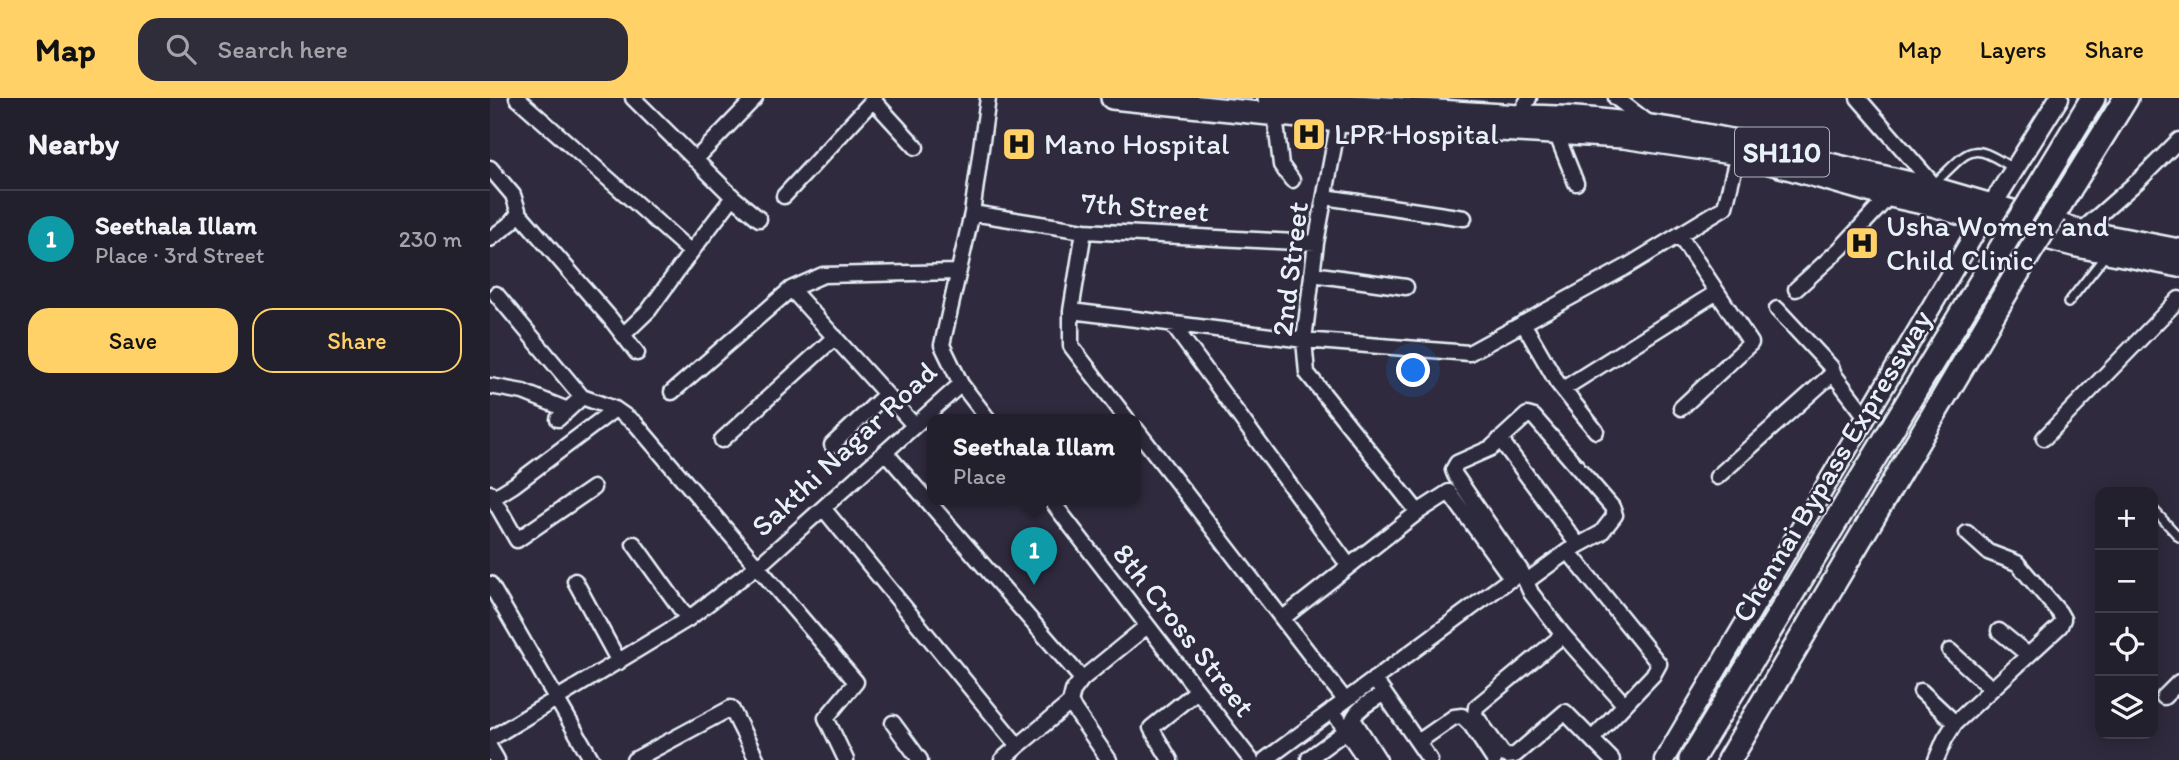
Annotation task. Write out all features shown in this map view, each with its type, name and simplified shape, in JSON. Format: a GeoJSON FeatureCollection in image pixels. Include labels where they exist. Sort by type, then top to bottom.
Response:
{"type":"FeatureCollection","features":[{"type":"Feature","properties":{"kind":"highway","name":"Chennai Bypass Expressway"},"geometry":{"type":"LineString","coordinates":[[1691,760],[2093,98]]}},
{"type":"Feature","properties":{"kind":"highway","name":"Chennai Bypass Expressway"},"geometry":{"type":"LineString","coordinates":[[1729,760],[2031,250],[2126,98]]}},
{"type":"Feature","properties":{"kind":"main road","name":"SH110"},"geometry":{"type":"LineString","coordinates":[[1112,98],[1272,106],[1524,107],[1549,116],[1650,124],[1739,148],[1871,192],[1895,188],[1936,193],[2077,247],[2179,266]]}},
{"type":"Feature","properties":{"kind":"main road","name":"SH110"},"geometry":{"type":"LineString","coordinates":[[1329,107],[1556,133],[1739,148]]}},
{"type":"Feature","properties":{"kind":"main road","name":"SH110"},"geometry":{"type":"LineString","coordinates":[[1988,213],[2179,250]]}},
{"type":"Feature","properties":{"kind":"street"},"geometry":{"type":"LineString","coordinates":[[517,98],[691,252]]}},
{"type":"Feature","properties":{"kind":"street"},"geometry":{"type":"LineString","coordinates":[[633,98],[733,197],[759,219]]}},
{"type":"Feature","properties":{"kind":"street"},"geometry":{"type":"LineString","coordinates":[[695,160],[755,98]]}},
{"type":"Feature","properties":{"kind":"street","name":"Sakthi Nagar Road"},"geometry":{"type":"LineString","coordinates":[[490,738],[688,619],[756,567],[961,384],[942,345],[972,213],[988,98]]}},
{"type":"Feature","properties":{"kind":"street"},"geometry":{"type":"LineString","coordinates":[[1617,98],[1650,124]]}},
{"type":"Feature","properties":{"kind":"street"},"geometry":{"type":"LineString","coordinates":[[1857,98],[1936,193]]}},
{"type":"Feature","properties":{"kind":"street"},"geometry":{"type":"LineString","coordinates":[[1664,760],[2059,98]]}},
{"type":"Feature","properties":{"kind":"street"},"geometry":{"type":"LineString","coordinates":[[784,196],[874,99],[916,147]]}},
{"type":"Feature","properties":{"kind":"street"},"geometry":{"type":"LineString","coordinates":[[1272,106],[1281,165],[1292,180]]}},
{"type":"Feature","properties":{"kind":"street","name":"2nd Street"},"geometry":{"type":"LineString","coordinates":[[1329,107],[1325,197],[1316,243],[1304,341],[1307,373],[1418,512]]}},
{"type":"Feature","properties":{"kind":"street"},"geometry":{"type":"LineString","coordinates":[[1556,133],[1576,183]]}},
{"type":"Feature","properties":{"kind":"street"},"geometry":{"type":"LineString","coordinates":[[2081,231],[2179,140]]}},
{"type":"Feature","properties":{"kind":"street"},"geometry":{"type":"LineString","coordinates":[[1071,311],[1304,341],[1469,353],[1725,207],[1739,148]]}},
{"type":"Feature","properties":{"kind":"street"},"geometry":{"type":"LineString","coordinates":[[490,168],[513,195],[519,213],[637,353]]}},
{"type":"Feature","properties":{"kind":"street"},"geometry":{"type":"LineString","coordinates":[[1796,289],[1841,248],[1895,188]]}},
{"type":"Feature","properties":{"kind":"street"},"geometry":{"type":"LineString","coordinates":[[623,335],[649,310],[733,197]]}},
{"type":"Feature","properties":{"kind":"street"},"geometry":{"type":"LineString","coordinates":[[1325,197],[1464,218]]}},
{"type":"Feature","properties":{"kind":"street"},"geometry":{"type":"LineString","coordinates":[[490,239],[511,223],[519,213]]}},
{"type":"Feature","properties":{"kind":"street","name":"7th Street"},"geometry":{"type":"LineString","coordinates":[[972,213],[1084,232],[1316,243]]}},
{"type":"Feature","properties":{"kind":"street"},"geometry":{"type":"LineString","coordinates":[[1084,232],[1071,311],[1071,346],[1123,414]]}},
{"type":"Feature","properties":{"kind":"street"},"geometry":{"type":"LineString","coordinates":[[1678,235],[1751,343],[1681,408]]}},
{"type":"Feature","properties":{"kind":"street"},"geometry":{"type":"LineString","coordinates":[[672,392],[791,289],[823,275],[958,272]]}},
{"type":"Feature","properties":{"kind":"street"},"geometry":{"type":"LineString","coordinates":[[1312,274],[1406,287]]}},
{"type":"Feature","properties":{"kind":"street"},"geometry":{"type":"LineString","coordinates":[[791,289],[914,425]]}},
{"type":"Feature","properties":{"kind":"street"},"geometry":{"type":"LineString","coordinates":[[1563,389],[1717,292]]}},
{"type":"Feature","properties":{"kind":"street"},"geometry":{"type":"LineString","coordinates":[[496,294],[582,397],[615,409],[635,423],[856,682],[826,718],[846,760]]}},
{"type":"Feature","properties":{"kind":"street"},"geometry":{"type":"LineString","coordinates":[[2044,438],[2179,299]]}},
{"type":"Feature","properties":{"kind":"street"},"geometry":{"type":"LineString","coordinates":[[1777,309],[1831,367],[1867,418]]}},
{"type":"Feature","properties":{"kind":"street"},"geometry":{"type":"LineString","coordinates":[[1172,324],[1349,566]]}},
{"type":"Feature","properties":{"kind":"street"},"geometry":{"type":"LineString","coordinates":[[1523,324],[1563,389],[1596,430]]}},
{"type":"Feature","properties":{"kind":"street"},"geometry":{"type":"LineString","coordinates":[[722,440],[835,337]]}},
{"type":"Feature","properties":{"kind":"street"},"geometry":{"type":"LineString","coordinates":[[1717,477],[1831,375],[1835,376]]}},
{"type":"Feature","properties":{"kind":"street"},"geometry":{"type":"LineString","coordinates":[[961,384],[984,414]]}},
{"type":"Feature","properties":{"kind":"street"},"geometry":{"type":"LineString","coordinates":[[490,386],[523,392],[563,415],[582,397]]}},
{"type":"Feature","properties":{"kind":"street"},"geometry":{"type":"LineString","coordinates":[[832,445],[886,394]]}},
{"type":"Feature","properties":{"kind":"street"},"geometry":{"type":"LineString","coordinates":[[593,488],[517,540],[491,496],[514,485],[615,409]]}},
{"type":"Feature","properties":{"kind":"street"},"geometry":{"type":"LineString","coordinates":[[1265,760],[1305,751],[1339,720],[1345,700],[1520,577],[1601,533],[1611,523],[1615,515],[1612,507],[1534,418],[1527,415],[1491,448],[1457,463],[1455,475],[1520,577],[1531,593],[1563,635],[1624,704]]}},
{"type":"Feature","properties":{"kind":"street"},"geometry":{"type":"LineString","coordinates":[[1141,435],[1345,700]]}},
{"type":"Feature","properties":{"kind":"street"},"geometry":{"type":"LineString","coordinates":[[1500,439],[1573,548],[1659,664],[1653,675],[1592,740]]}},
{"type":"Feature","properties":{"kind":"street"},"geometry":{"type":"LineString","coordinates":[[884,453],[927,502]]}},
{"type":"Feature","properties":{"kind":"street"},"geometry":{"type":"LineString","coordinates":[[1283,618],[1418,512],[1449,492],[1520,577]]}},
{"type":"Feature","properties":{"kind":"street"},"geometry":{"type":"LineString","coordinates":[[930,505],[1082,679]]}},
{"type":"Feature","properties":{"kind":"street","name":"8th Cross Street"},"geometry":{"type":"LineString","coordinates":[[1055,505],[1251,760]]}},
{"type":"Feature","properties":{"kind":"street"},"geometry":{"type":"LineString","coordinates":[[823,508],[1018,746]]}},
{"type":"Feature","properties":{"kind":"street"},"geometry":{"type":"LineString","coordinates":[[1937,760],[1955,723],[2060,626],[2063,619],[2017,563],[1988,552],[1967,533]]}},
{"type":"Feature","properties":{"kind":"street"},"geometry":{"type":"LineString","coordinates":[[634,544],[688,619]]}},
{"type":"Feature","properties":{"kind":"street"},"geometry":{"type":"LineString","coordinates":[[575,581],[619,662]]}},
{"type":"Feature","properties":{"kind":"street"},"geometry":{"type":"LineString","coordinates":[[490,584],[592,760]]}},
{"type":"Feature","properties":{"kind":"street"},"geometry":{"type":"LineString","coordinates":[[1002,760],[1070,704],[1075,687],[1082,679],[1147,626]]}},
{"type":"Feature","properties":{"kind":"street"},"geometry":{"type":"LineString","coordinates":[[1999,631],[2027,654]]}},
{"type":"Feature","properties":{"kind":"street"},"geometry":{"type":"LineString","coordinates":[[1563,635],[1476,707],[1474,712],[1507,756],[1515,755],[1565,712],[1612,760]]}},
{"type":"Feature","properties":{"kind":"street"},"geometry":{"type":"LineString","coordinates":[[1950,651],[1991,688]]}},
{"type":"Feature","properties":{"kind":"street"},"geometry":{"type":"LineString","coordinates":[[1374,679],[1430,760]]}},
{"type":"Feature","properties":{"kind":"street"},"geometry":{"type":"LineString","coordinates":[[2164,697],[2179,682]]}},
{"type":"Feature","properties":{"kind":"street"},"geometry":{"type":"LineString","coordinates":[[1170,760],[1151,728],[1197,691]]}},
{"type":"Feature","properties":{"kind":"street"},"geometry":{"type":"LineString","coordinates":[[1921,691],[1955,723]]}},
{"type":"Feature","properties":{"kind":"street"},"geometry":{"type":"LineString","coordinates":[[1379,760],[1353,719],[1360,710],[1384,693]]}},
{"type":"Feature","properties":{"kind":"street"},"geometry":{"type":"LineString","coordinates":[[1070,704],[1109,760]]}},
{"type":"Feature","properties":{"kind":"street"},"geometry":{"type":"LineString","coordinates":[[634,760],[732,708],[757,760]]}},
{"type":"Feature","properties":{"kind":"street"},"geometry":{"type":"LineString","coordinates":[[1418,742],[1454,717],[1462,716],[1494,760]]}},
{"type":"Feature","properties":{"kind":"street"},"geometry":{"type":"LineString","coordinates":[[1305,751],[1339,720]]}},
{"type":"Feature","properties":{"kind":"street"},"geometry":{"type":"LineString","coordinates":[[1339,720],[1366,760]]}},
{"type":"Feature","properties":{"kind":"street"},"geometry":{"type":"LineString","coordinates":[[893,723],[920,760]]}},
{"type":"Feature","properties":{"kind":"street"},"geometry":{"type":"LineString","coordinates":[[490,748],[497,760]]}},
{"type":"Feature","properties":{"kind":"lane"},"geometry":{"type":"LineString","coordinates":[[1936,193],[1968,153],[1977,150],[1990,153],[2015,170]]}},
{"type":"Feature","properties":{"kind":"lane"},"geometry":{"type":"LineString","coordinates":[[2068,303],[2108,252]]}},
{"type":"Feature","properties":{"kind":"lane"},"geometry":{"type":"LineString","coordinates":[[2158,514],[2179,537]]}},
{"type":"Feature","properties":{"kind":"place","name":"LPR Hospital"},"geometry":{"type":"Point","coordinates":[1309,134]}},
{"type":"Feature","properties":{"kind":"place","name":"Mano Hospital"},"geometry":{"type":"Point","coordinates":[1019,144]}},
{"type":"Feature","properties":{"kind":"place","name":"Usha Women and Child Clinic"},"geometry":{"type":"Point","coordinates":[1862,243]}},
{"type":"Feature","properties":{"kind":"place","name":"Seethala Illam"},"geometry":{"type":"Point","coordinates":[1034,585]}}]}
